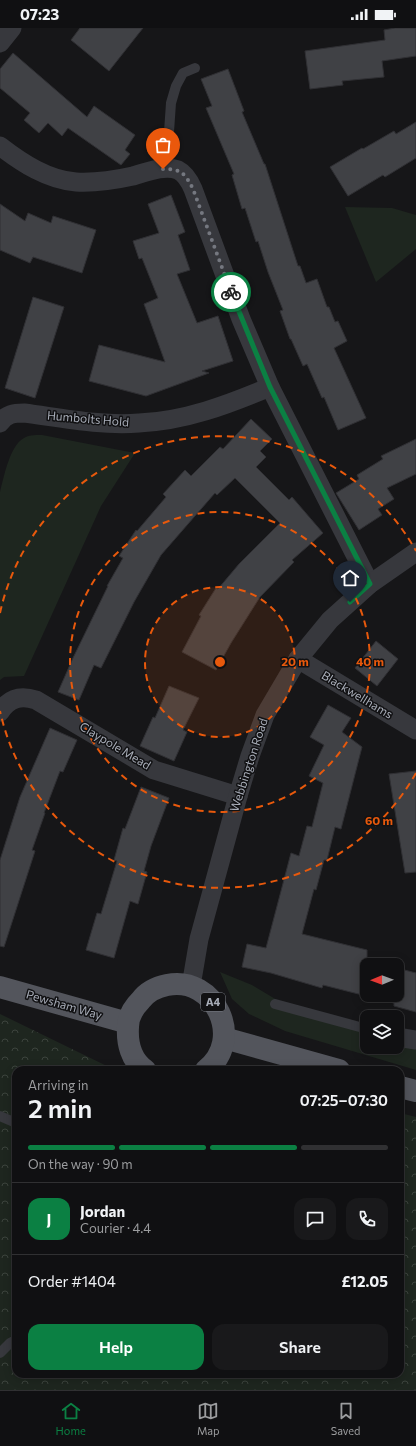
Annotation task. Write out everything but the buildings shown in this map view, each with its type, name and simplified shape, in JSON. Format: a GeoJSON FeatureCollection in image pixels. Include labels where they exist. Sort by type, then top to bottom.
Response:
{"type":"FeatureCollection","features":[{"type":"Feature","properties":{"kind":"main road","name":"A4"},"geometry":{"type":"LineString","coordinates":[[140,1066],[132,1054],[128,1039],[128,1024],[134,1008],[144,996],[158,987],[174,984],[190,986],[205,994],[217,1006],[223,1022],[224,1038],[220,1053],[211,1066]]}},
{"type":"Feature","properties":{"kind":"main road","name":"Pewsham Way"},"geometry":{"type":"LineString","coordinates":[[0,987],[128,1024]]}},
{"type":"Feature","properties":{"kind":"main road"},"geometry":{"type":"LineString","coordinates":[[224,1038],[325,1066]]}},
{"type":"Feature","properties":{"kind":"main road"},"geometry":{"type":"LineString","coordinates":[[404,1088],[416,1091]]}},
{"type":"Feature","properties":{"kind":"street"},"geometry":{"type":"LineString","coordinates":[[0,43],[12,28]]}},
{"type":"Feature","properties":{"kind":"street"},"geometry":{"type":"LineString","coordinates":[[0,146],[32,168],[55,178],[76,182],[101,181],[163,169],[179,171],[189,180],[241,319],[270,387],[370,584]]}},
{"type":"Feature","properties":{"kind":"street","name":"Humbolts Hold"},"geometry":{"type":"LineString","coordinates":[[0,423],[8,415],[24,412],[114,423],[139,423],[179,418],[205,412],[270,387]]}},
{"type":"Feature","properties":{"kind":"street","name":"Webbington Road"},"geometry":{"type":"LineString","coordinates":[[190,986],[199,939],[238,796],[250,756],[265,715],[298,659],[330,620],[370,584],[416,552]]}},
{"type":"Feature","properties":{"kind":"street","name":"Blackwellhams"},"geometry":{"type":"LineString","coordinates":[[298,659],[416,730]]}},
{"type":"Feature","properties":{"kind":"street","name":"Claypole Mead"},"geometry":{"type":"LineString","coordinates":[[0,712],[3,706],[13,699],[28,697],[36,700],[154,770],[238,796]]}},
{"type":"Feature","properties":{"kind":"street"},"geometry":{"type":"LineString","coordinates":[[404,1038],[416,1040]]}},
{"type":"Feature","properties":{"kind":"lane"},"geometry":{"type":"LineString","coordinates":[[163,169],[168,146],[171,103],[176,86],[183,73],[195,68]]}},
{"type":"Feature","properties":{"kind":"lane"},"geometry":{"type":"LineString","coordinates":[[275,1004],[360,1027]]}},
{"type":"Feature","properties":{"kind":"lane"},"geometry":{"type":"LineString","coordinates":[[0,1116],[12,1121]]}},
{"type":"Feature","properties":{"kind":"lane"},"geometry":{"type":"LineString","coordinates":[[0,1353],[12,1342]]}},
{"type":"Feature","properties":{"kind":"green space"},"geometry":{"type":"Polygon","coordinates":[[[345,207],[392,208],[416,215],[416,249],[376,282],[345,207]]]}},
{"type":"Feature","properties":{"kind":"green space"},"geometry":{"type":"Polygon","coordinates":[[[32,435],[42,435],[135,453],[101,506],[24,676],[4,677],[0,680],[0,492],[8,461],[20,440],[32,435]]]}},
{"type":"Feature","properties":{"kind":"green space"},"geometry":{"type":"Polygon","coordinates":[[[220,972],[252,985],[287,1006],[360,1032],[360,1053],[285,1031],[249,1014],[232,999],[220,972]]]}},
{"type":"Feature","properties":{"kind":"green space"},"geometry":{"type":"Polygon","coordinates":[[[0,1014],[107,1066],[12,1066],[12,1378],[404,1378],[404,1114],[416,1117],[416,1390],[0,1390],[0,1014]]]}},
{"type":"Feature","properties":{"kind":"green space"},"geometry":{"type":"Polygon","coordinates":[[[404,1045],[416,1048],[416,1070],[362,1054],[404,1054],[404,1045]]]}},
{"type":"Feature","properties":{"kind":"way so far"},"geometry":{"type":"LineString","coordinates":[[163,169],[173,169],[179,171],[189,180],[231,292]]}},
{"type":"Feature","properties":{"kind":"route"},"geometry":{"type":"LineString","coordinates":[[231,292],[270,387],[370,584],[350,602]]}}]}
